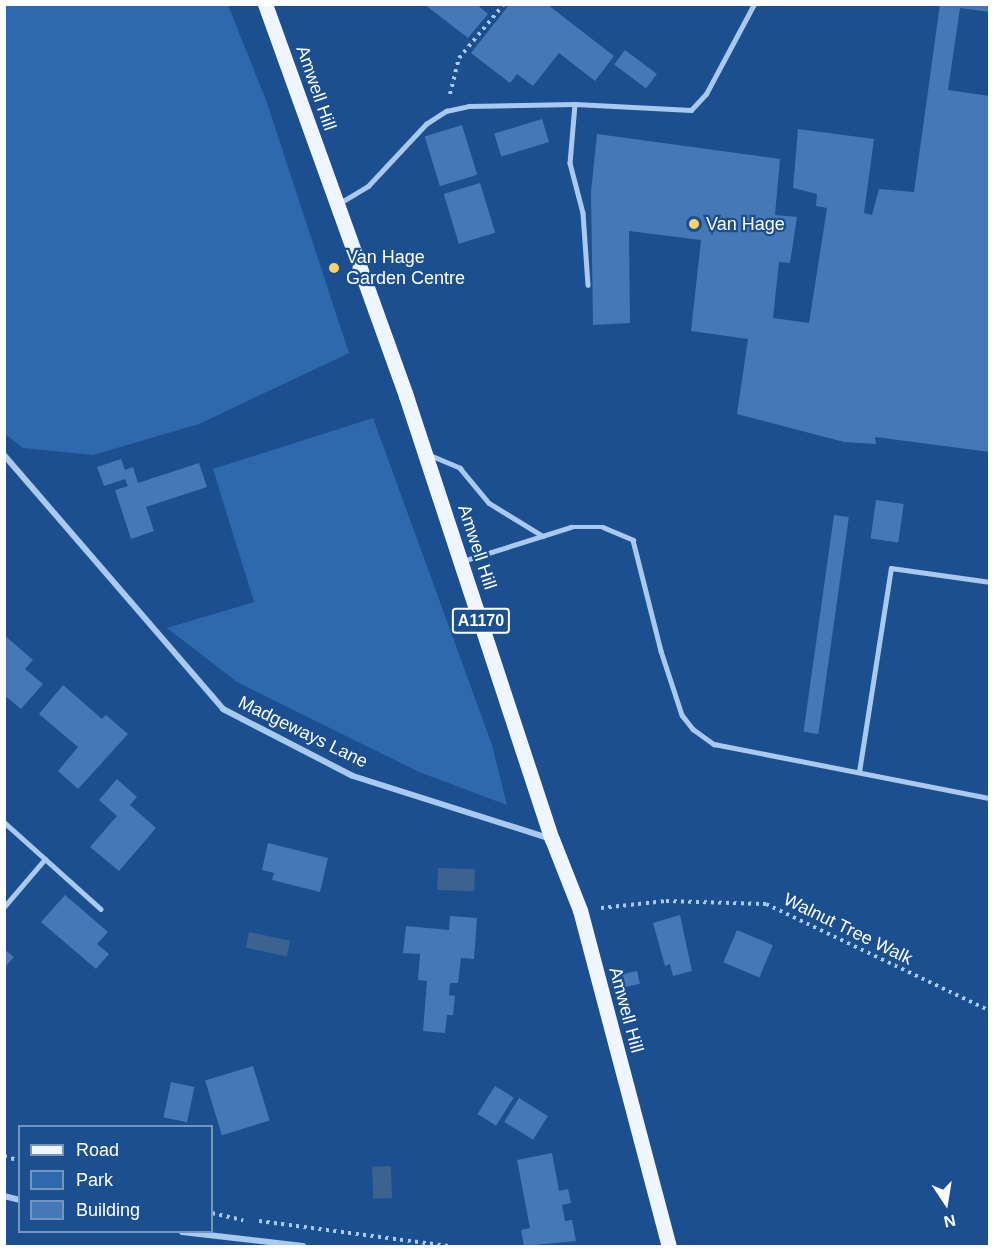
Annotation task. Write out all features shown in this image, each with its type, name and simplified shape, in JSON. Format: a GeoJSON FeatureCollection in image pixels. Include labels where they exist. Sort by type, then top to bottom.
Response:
{"type":"FeatureCollection","features":[{"type":"Feature","properties":{"kind":"main road","name":"Amwell Hill"},"geometry":{"type":"LineString","coordinates":[[265,4],[425,453],[552,839],[580,910],[669,1246]]}},
{"type":"Feature","properties":{"kind":"street","name":"Madgeways Lane"},"geometry":{"type":"LineString","coordinates":[[4,455],[223,709],[352,776],[552,839]]}},
{"type":"Feature","properties":{"kind":"street"},"geometry":{"type":"LineString","coordinates":[[191,1233],[303,1246]]}},
{"type":"Feature","properties":{"kind":"lane"},"geometry":{"type":"LineString","coordinates":[[336,206],[369,186],[426,124],[446,111],[469,106],[575,104],[691,110],[706,94],[754,4]]}},
{"type":"Feature","properties":{"kind":"lane"},"geometry":{"type":"LineString","coordinates":[[575,104],[570,163],[583,213],[588,285]]}},
{"type":"Feature","properties":{"kind":"lane"},"geometry":{"type":"LineString","coordinates":[[425,453],[460,468],[489,503],[543,536]]}},
{"type":"Feature","properties":{"kind":"lane"},"geometry":{"type":"LineString","coordinates":[[461,562],[571,527],[603,527],[633,540],[661,651],[682,715],[693,729],[714,744],[990,798]]}},
{"type":"Feature","properties":{"kind":"lane"},"geometry":{"type":"LineString","coordinates":[[859,772],[891,568],[990,582]]}},
{"type":"Feature","properties":{"kind":"lane"},"geometry":{"type":"LineString","coordinates":[[4,822],[101,909]]}},
{"type":"Feature","properties":{"kind":"lane"},"geometry":{"type":"LineString","coordinates":[[4,907],[45,859]]}},
{"type":"Feature","properties":{"kind":"path"},"geometry":{"type":"LineString","coordinates":[[446,111],[459,58],[504,4]]}},
{"type":"Feature","properties":{"kind":"path","name":"Walnut Tree Walk"},"geometry":{"type":"LineString","coordinates":[[580,910],[666,901],[766,904],[990,1011]]}},
{"type":"Feature","properties":{"kind":"path"},"geometry":{"type":"LineString","coordinates":[[213,1213],[450,1246]]}},
{"type":"Feature","properties":{"kind":"green space"},"geometry":{"type":"Polygon","coordinates":[[[4,5],[228,5],[266,100],[349,353],[199,424],[93,455],[23,448],[5,434],[4,5]]]}},
{"type":"Feature","properties":{"kind":"green space"},"geometry":{"type":"Polygon","coordinates":[[[373,418],[492,745],[507,805],[419,772],[237,682],[167,628],[254,602],[213,469],[373,418]]]}},
{"type":"Feature","properties":{"kind":"shaded area"},"geometry":{"type":"Polygon","coordinates":[[[438,868],[475,869],[474,891],[437,890],[438,868]]]}},
{"type":"Feature","properties":{"kind":"shaded area"},"geometry":{"type":"Polygon","coordinates":[[[249,932],[290,941],[287,956],[246,948],[249,932]]]}},
{"type":"Feature","properties":{"kind":"shaded area"},"geometry":{"type":"Polygon","coordinates":[[[391,1166],[392,1198],[373,1199],[372,1167],[391,1166]]]}},
{"type":"Feature","properties":{"kind":"building"},"geometry":{"type":"Polygon","coordinates":[[[424,4],[476,4],[488,14],[468,38],[424,4]]]}},
{"type":"Feature","properties":{"kind":"building","name":"Van Hage"},"geometry":{"type":"Polygon","coordinates":[[[940,4],[990,4],[990,12],[960,8],[948,90],[990,96],[990,452],[875,437],[876,444],[844,442],[737,414],[748,339],[691,331],[701,240],[629,231],[630,323],[593,325],[591,192],[597,134],[780,159],[775,215],[797,217],[790,263],[779,262],[773,318],[809,323],[827,208],[816,206],[817,194],[793,188],[798,129],[874,139],[864,213],[872,215],[879,189],[914,192],[940,4]]]}},
{"type":"Feature","properties":{"kind":"building"},"geometry":{"type":"Polygon","coordinates":[[[509,5],[548,5],[614,56],[595,81],[559,53],[533,86],[517,74],[510,83],[471,53],[509,5]]]}},
{"type":"Feature","properties":{"kind":"building"},"geometry":{"type":"Polygon","coordinates":[[[625,50],[657,74],[646,88],[614,64],[625,50]]]}},
{"type":"Feature","properties":{"kind":"building"},"geometry":{"type":"Polygon","coordinates":[[[542,119],[549,142],[501,157],[494,134],[542,119]]]}},
{"type":"Feature","properties":{"kind":"building"},"geometry":{"type":"Polygon","coordinates":[[[462,125],[477,175],[440,186],[425,136],[462,125]]]}},
{"type":"Feature","properties":{"kind":"building"},"geometry":{"type":"Polygon","coordinates":[[[480,183],[495,233],[459,244],[444,194],[480,183]]]}},
{"type":"Feature","properties":{"kind":"building"},"geometry":{"type":"Polygon","coordinates":[[[121,459],[125,470],[133,467],[138,483],[199,463],[207,487],[146,507],[154,531],[131,539],[115,490],[128,486],[125,479],[104,486],[97,467],[121,459]]]}},
{"type":"Feature","properties":{"kind":"building"},"geometry":{"type":"Polygon","coordinates":[[[876,500],[904,504],[898,543],[871,539],[876,500]]]}},
{"type":"Feature","properties":{"kind":"building"},"geometry":{"type":"Polygon","coordinates":[[[834,515],[849,517],[818,734],[804,732],[834,515]]]}},
{"type":"Feature","properties":{"kind":"building"},"geometry":{"type":"Polygon","coordinates":[[[4,635],[33,660],[25,669],[43,684],[21,709],[4,695],[4,635]]]}},
{"type":"Feature","properties":{"kind":"building"},"geometry":{"type":"Polygon","coordinates":[[[63,685],[102,719],[106,715],[128,734],[78,789],[58,771],[78,747],[39,714],[63,685]]]}},
{"type":"Feature","properties":{"kind":"building"},"geometry":{"type":"Polygon","coordinates":[[[117,779],[137,797],[130,805],[156,828],[119,871],[90,847],[117,816],[99,800],[117,779]]]}},
{"type":"Feature","properties":{"kind":"building"},"geometry":{"type":"Polygon","coordinates":[[[268,843],[328,858],[320,892],[272,880],[274,873],[262,870],[268,843]]]}},
{"type":"Feature","properties":{"kind":"building"},"geometry":{"type":"Polygon","coordinates":[[[65,895],[108,932],[97,944],[109,954],[96,969],[41,922],[65,895]]]}},
{"type":"Feature","properties":{"kind":"building"},"geometry":{"type":"Polygon","coordinates":[[[680,915],[692,971],[673,976],[670,964],[665,966],[653,923],[680,915]]]}},
{"type":"Feature","properties":{"kind":"building"},"geometry":{"type":"Polygon","coordinates":[[[450,916],[477,918],[474,959],[461,958],[458,983],[450,983],[449,995],[455,996],[453,1015],[447,1015],[445,1033],[423,1031],[427,981],[418,980],[420,954],[403,953],[406,926],[449,930],[450,916]]]}},
{"type":"Feature","properties":{"kind":"building"},"geometry":{"type":"Polygon","coordinates":[[[737,930],[773,945],[759,977],[723,962],[737,930]]]}},
{"type":"Feature","properties":{"kind":"building"},"geometry":{"type":"Polygon","coordinates":[[[4,949],[14,957],[4,968],[4,949]]]}},
{"type":"Feature","properties":{"kind":"building"},"geometry":{"type":"Polygon","coordinates":[[[637,971],[640,984],[624,987],[621,975],[637,971]]]}},
{"type":"Feature","properties":{"kind":"building"},"geometry":{"type":"Polygon","coordinates":[[[253,1066],[270,1121],[222,1135],[205,1081],[253,1066]]]}},
{"type":"Feature","properties":{"kind":"building"},"geometry":{"type":"Polygon","coordinates":[[[171,1082],[194,1087],[187,1122],[164,1117],[171,1082]]]}},
{"type":"Feature","properties":{"kind":"building"},"geometry":{"type":"Polygon","coordinates":[[[495,1086],[514,1098],[496,1126],[478,1114],[495,1086]]]}},
{"type":"Feature","properties":{"kind":"building"},"geometry":{"type":"Polygon","coordinates":[[[519,1098],[548,1116],[533,1140],[504,1122],[519,1098]]]}},
{"type":"Feature","properties":{"kind":"building"},"geometry":{"type":"Polygon","coordinates":[[[552,1153],[559,1191],[568,1189],[571,1203],[562,1205],[565,1221],[572,1220],[576,1241],[524,1246],[521,1230],[530,1228],[517,1160],[552,1153]]]}},
{"type":"Feature","properties":{"kind":"place","name":"Van Hage"},"geometry":{"type":"Point","coordinates":[694,224]}},
{"type":"Feature","properties":{"kind":"place","name":"Van Hage Garden Centre"},"geometry":{"type":"Point","coordinates":[334,268]}}]}
